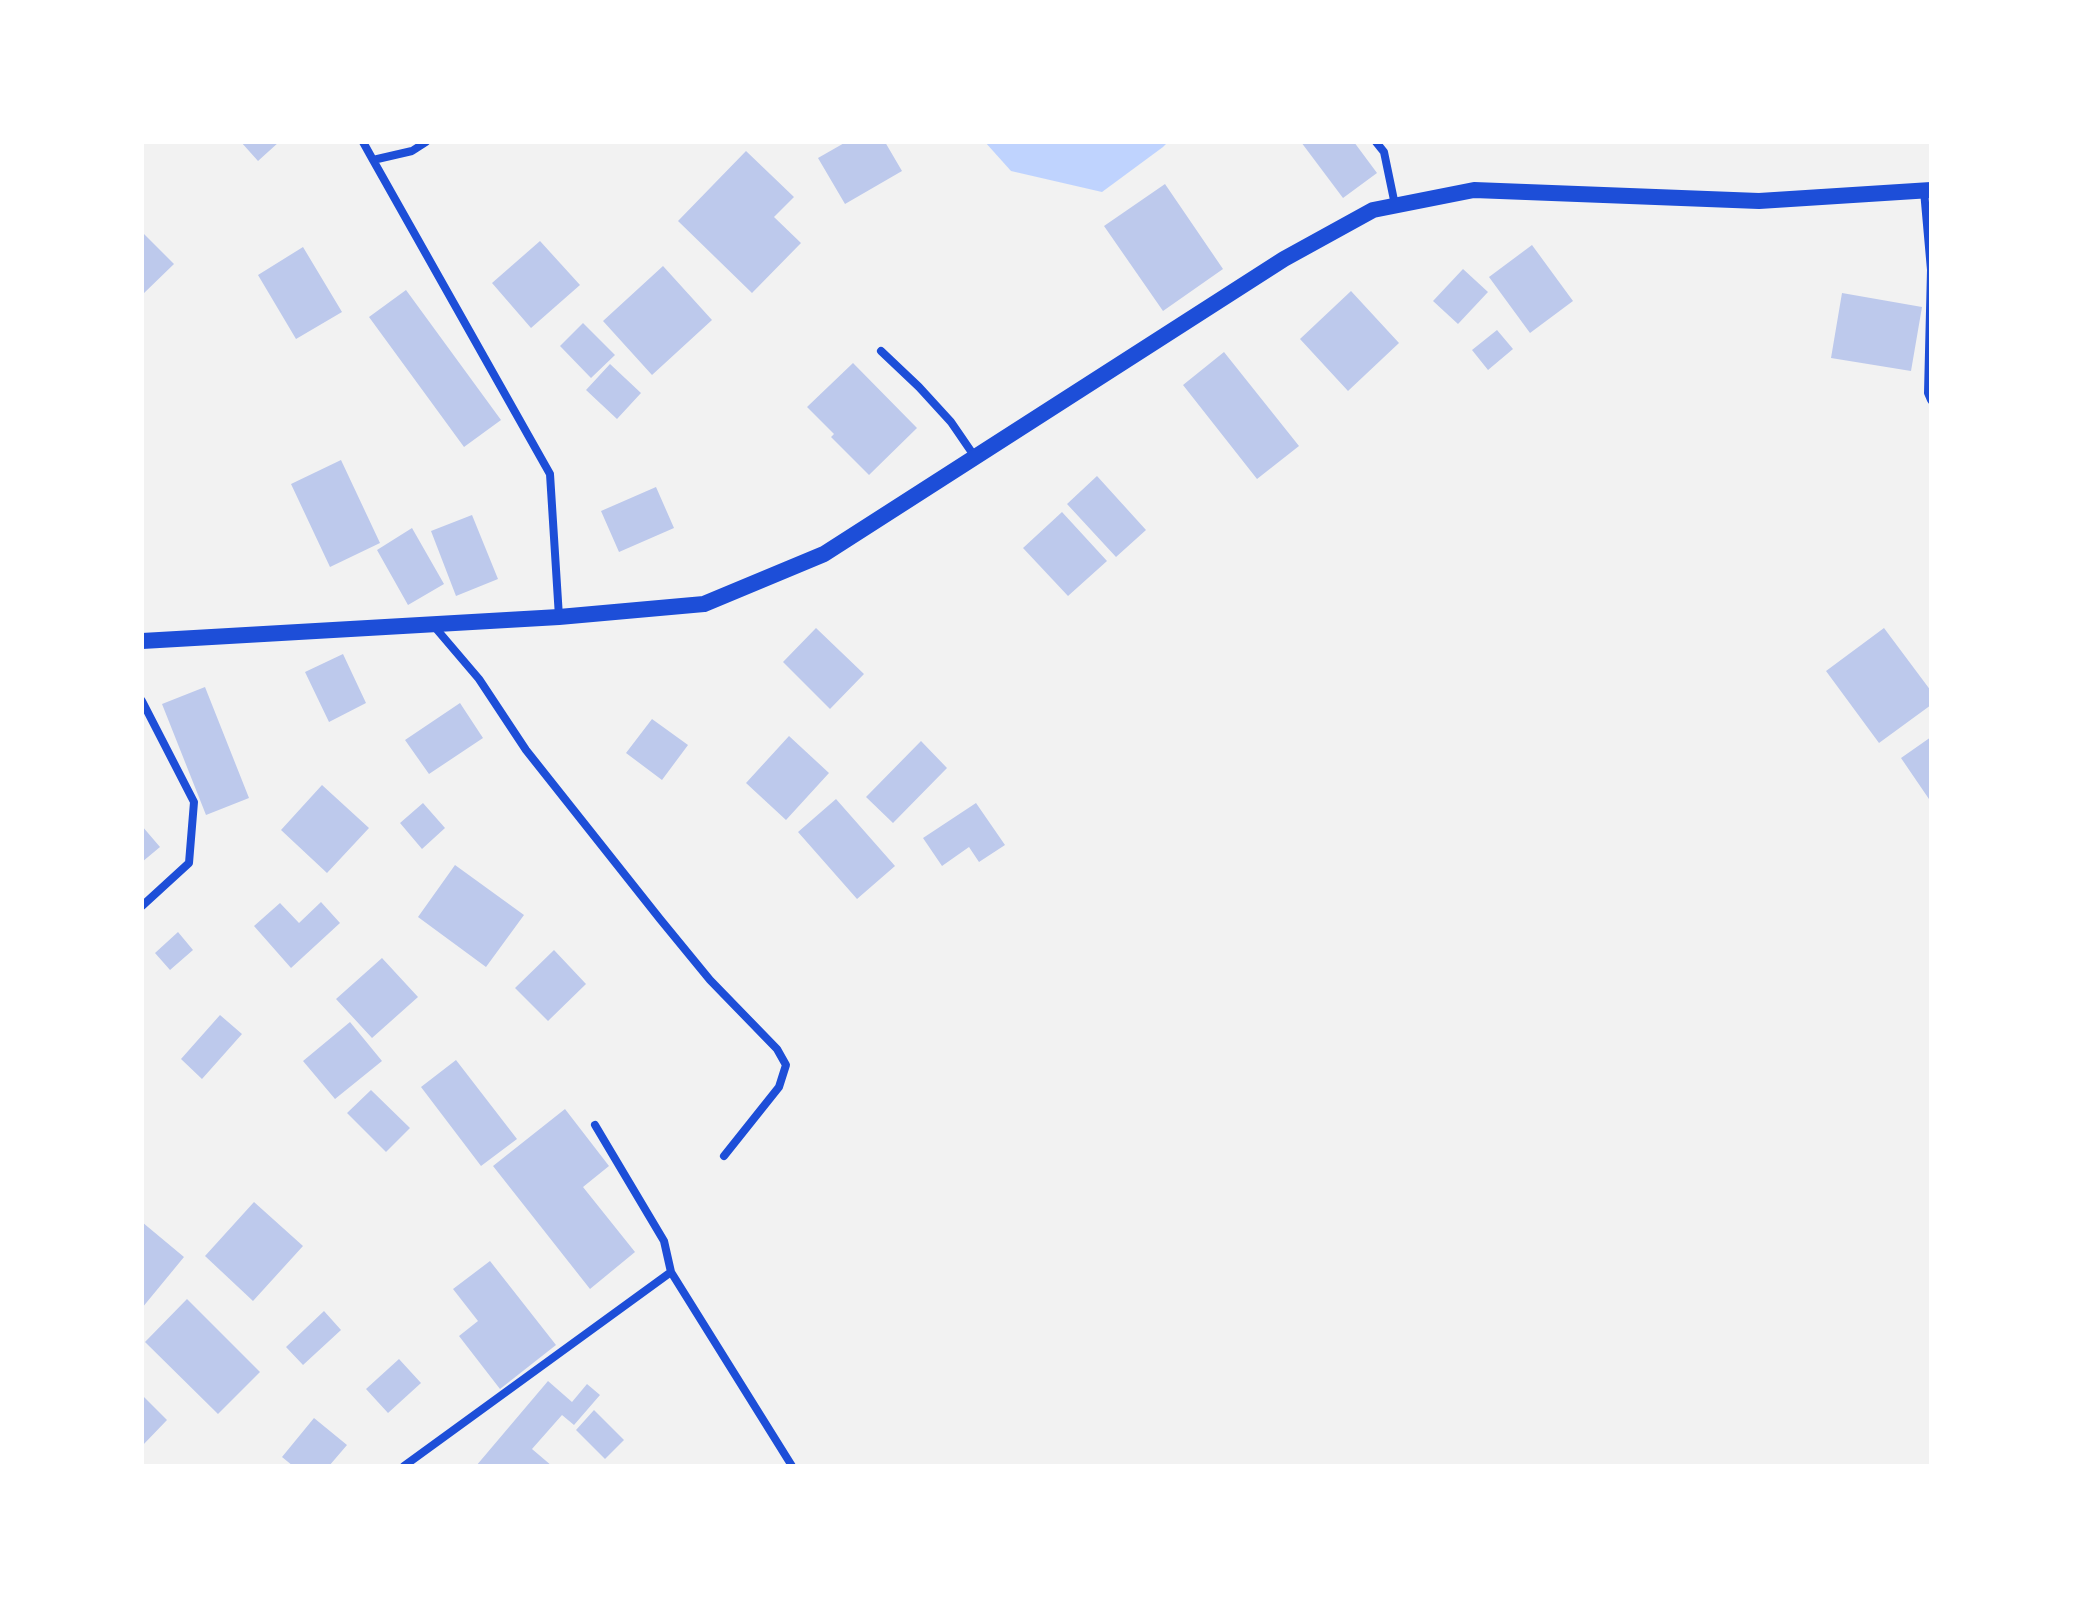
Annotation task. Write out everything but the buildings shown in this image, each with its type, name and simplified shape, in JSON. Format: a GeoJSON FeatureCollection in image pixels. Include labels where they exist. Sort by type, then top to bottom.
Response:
{"type":"FeatureCollection","features":[{"type":"Feature","properties":{"kind":"main road"},"geometry":{"type":"LineString","coordinates":[[142,641],[559,617],[704,604],[824,554],[1284,259],[1373,210],[1474,190],[1759,201],[1928,190]]}},
{"type":"Feature","properties":{"kind":"street"},"geometry":{"type":"LineString","coordinates":[[363,142],[550,474],[559,617]]}},
{"type":"Feature","properties":{"kind":"street"},"geometry":{"type":"LineString","coordinates":[[373,160],[412,151],[426,142]]}},
{"type":"Feature","properties":{"kind":"street"},"geometry":{"type":"LineString","coordinates":[[1376,142],[1384,152],[1395,206]]}},
{"type":"Feature","properties":{"kind":"street"},"geometry":{"type":"LineString","coordinates":[[1928,190],[1931,270],[1928,393],[1931,400]]}},
{"type":"Feature","properties":{"kind":"street"},"geometry":{"type":"LineString","coordinates":[[881,351],[951,422],[975,457]]}},
{"type":"Feature","properties":{"kind":"street"},"geometry":{"type":"LineString","coordinates":[[432,624],[479,679],[526,750],[690,956],[777,1049],[786,1065],[779,1087],[724,1156]]}},
{"type":"Feature","properties":{"kind":"street"},"geometry":{"type":"LineString","coordinates":[[142,701],[194,802],[189,863],[142,906]]}},
{"type":"Feature","properties":{"kind":"street"},"geometry":{"type":"LineString","coordinates":[[595,1125],[664,1241],[671,1272],[792,1466]]}},
{"type":"Feature","properties":{"kind":"street"},"geometry":{"type":"LineString","coordinates":[[404,1466],[671,1272]]}},
{"type":"Feature","properties":{"kind":"water"},"geometry":{"type":"Polygon","coordinates":[[[985,142],[1168,142],[1102,192],[1011,171],[985,142]]]}}]}
